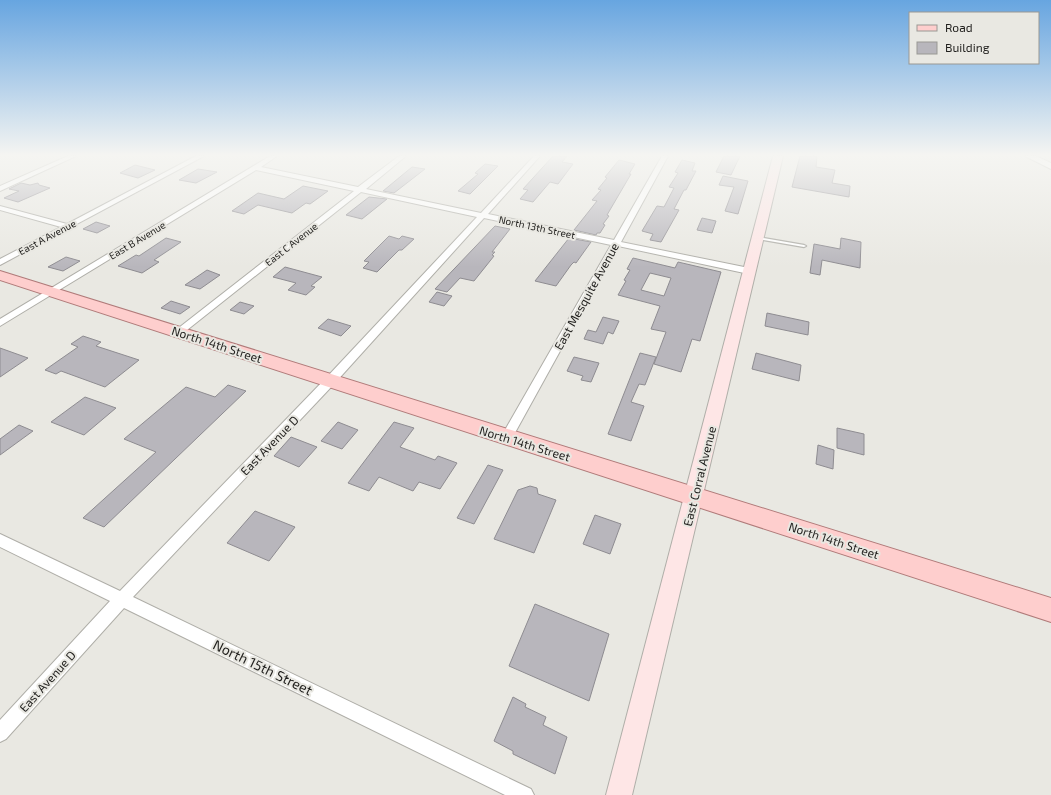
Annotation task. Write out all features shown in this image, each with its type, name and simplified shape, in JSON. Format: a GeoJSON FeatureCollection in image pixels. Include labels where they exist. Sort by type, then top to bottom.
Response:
{"type":"FeatureCollection","features":[{"type":"Feature","properties":{"kind":"main road","name":"East Corral Avenue"},"geometry":{"type":"LineString","coordinates":[[619,795],[769,193]]}},
{"type":"Feature","properties":{"kind":"main road","name":"North 14th Street"},"geometry":{"type":"LineString","coordinates":[[0,276],[1051,610]]}},
{"type":"Feature","properties":{"kind":"street","name":"East A Avenue"},"geometry":{"type":"LineString","coordinates":[[0,262],[130,193]]}},
{"type":"Feature","properties":{"kind":"street","name":"East B Avenue"},"geometry":{"type":"LineString","coordinates":[[0,323],[214,193]]}},
{"type":"Feature","properties":{"kind":"street","name":"East C Avenue"},"geometry":{"type":"LineString","coordinates":[[179,332],[354,193]]}},
{"type":"Feature","properties":{"kind":"street","name":"North 13th Street"},"geometry":{"type":"LineString","coordinates":[[373,193],[750,271]]}},
{"type":"Feature","properties":{"kind":"street","name":"East Avenue D"},"geometry":{"type":"LineString","coordinates":[[0,733],[122,599],[330,381],[503,193]]}},
{"type":"Feature","properties":{"kind":"street","name":"East Mesquite Avenue"},"geometry":{"type":"LineString","coordinates":[[507,437],[644,193]]}},
{"type":"Feature","properties":{"kind":"street"},"geometry":{"type":"LineString","coordinates":[[0,208],[67,226]]}},
{"type":"Feature","properties":{"kind":"street","name":"North 15th Street"},"geometry":{"type":"LineString","coordinates":[[0,540],[525,795]]}},
{"type":"Feature","properties":{"kind":"lane"},"geometry":{"type":"LineString","coordinates":[[758,238],[804,246]]}},
{"type":"Feature","properties":{"kind":"building"},"geometry":{"type":"Polygon","coordinates":[[[15,193],[38,193],[18,202],[4,198],[15,193]]]}},
{"type":"Feature","properties":{"kind":"building"},"geometry":{"type":"Polygon","coordinates":[[[258,193],[284,199],[293,193],[325,193],[310,204],[306,203],[292,213],[258,205],[244,214],[232,211],[258,193]]]}},
{"type":"Feature","properties":{"kind":"building"},"geometry":{"type":"Polygon","coordinates":[[[525,193],[541,193],[533,202],[520,199],[525,193]]]}},
{"type":"Feature","properties":{"kind":"building"},"geometry":{"type":"Polygon","coordinates":[[[598,193],[620,193],[607,215],[609,216],[603,224],[605,225],[600,233],[597,233],[596,235],[574,230],[597,201],[592,200],[598,193]]]}},
{"type":"Feature","properties":{"kind":"building"},"geometry":{"type":"Polygon","coordinates":[[[671,193],[682,193],[674,209],[679,210],[661,242],[650,240],[653,234],[642,231],[657,206],[664,207],[671,193]]]}},
{"type":"Feature","properties":{"kind":"building"},"geometry":{"type":"Polygon","coordinates":[[[732,193],[744,193],[738,214],[725,211],[732,193]]]}},
{"type":"Feature","properties":{"kind":"building"},"geometry":{"type":"Polygon","coordinates":[[[827,193],[849,193],[849,197],[827,193]]]}},
{"type":"Feature","properties":{"kind":"building"},"geometry":{"type":"Polygon","coordinates":[[[369,197],[387,199],[362,219],[346,215],[369,197]]]}},
{"type":"Feature","properties":{"kind":"building"},"geometry":{"type":"Polygon","coordinates":[[[702,218],[716,221],[712,233],[697,230],[702,218]]]}},
{"type":"Feature","properties":{"kind":"building"},"geometry":{"type":"Polygon","coordinates":[[[96,222],[110,226],[97,233],[83,229],[96,222]]]}},
{"type":"Feature","properties":{"kind":"building"},"geometry":{"type":"Polygon","coordinates":[[[495,226],[510,229],[492,252],[495,252],[492,255],[494,256],[474,281],[460,278],[447,292],[435,289],[495,226]]]}},
{"type":"Feature","properties":{"kind":"building"},"geometry":{"type":"Polygon","coordinates":[[[389,236],[399,239],[402,236],[414,239],[402,250],[399,250],[377,272],[363,268],[369,262],[364,261],[389,236]]]}},
{"type":"Feature","properties":{"kind":"building"},"geometry":{"type":"Polygon","coordinates":[[[166,238],[181,242],[154,260],[159,262],[142,273],[118,266],[136,255],[139,256],[166,238]]]}},
{"type":"Feature","properties":{"kind":"building"},"geometry":{"type":"Polygon","coordinates":[[[569,238],[591,242],[576,263],[574,262],[571,265],[556,286],[535,281],[569,238]]]}},
{"type":"Feature","properties":{"kind":"building"},"geometry":{"type":"Polygon","coordinates":[[[841,238],[861,242],[860,268],[822,260],[820,275],[810,273],[814,244],[840,249],[841,238]]]}},
{"type":"Feature","properties":{"kind":"building"},"geometry":{"type":"Polygon","coordinates":[[[66,257],[80,261],[63,271],[48,267],[66,257]]]}},
{"type":"Feature","properties":{"kind":"building"},"geometry":{"type":"Polygon","coordinates":[[[633,258],[675,268],[678,262],[721,272],[700,341],[692,339],[681,372],[654,364],[666,332],[651,329],[660,306],[618,295],[630,270],[627,269],[633,258]],[[650,273],[641,290],[664,296],[671,278],[650,273]]]}},
{"type":"Feature","properties":{"kind":"building"},"geometry":{"type":"Polygon","coordinates":[[[285,267],[322,277],[311,286],[315,287],[306,295],[288,290],[296,283],[273,277],[285,267]]]}},
{"type":"Feature","properties":{"kind":"building"},"geometry":{"type":"Polygon","coordinates":[[[207,270],[220,275],[200,289],[185,285],[207,270]]]}},
{"type":"Feature","properties":{"kind":"building"},"geometry":{"type":"Polygon","coordinates":[[[437,292],[452,296],[444,306],[429,302],[437,292]]]}},
{"type":"Feature","properties":{"kind":"building"},"geometry":{"type":"Polygon","coordinates":[[[171,301],[190,307],[180,314],[161,308],[171,301]]]}},
{"type":"Feature","properties":{"kind":"building"},"geometry":{"type":"Polygon","coordinates":[[[240,302],[254,306],[244,314],[230,310],[240,302]]]}},
{"type":"Feature","properties":{"kind":"building"},"geometry":{"type":"Polygon","coordinates":[[[767,313],[809,322],[808,335],[765,326],[767,313]]]}},
{"type":"Feature","properties":{"kind":"building"},"geometry":{"type":"Polygon","coordinates":[[[603,317],[619,321],[613,334],[608,332],[603,344],[584,339],[588,330],[596,332],[603,317]]]}},
{"type":"Feature","properties":{"kind":"building"},"geometry":{"type":"Polygon","coordinates":[[[328,319],[351,326],[341,336],[318,328],[328,319]]]}},
{"type":"Feature","properties":{"kind":"building"},"geometry":{"type":"Polygon","coordinates":[[[83,336],[101,342],[96,346],[139,360],[105,387],[61,371],[56,374],[45,370],[78,347],[71,344],[83,336]]]}},
{"type":"Feature","properties":{"kind":"building"},"geometry":{"type":"Polygon","coordinates":[[[0,348],[28,358],[0,377],[0,348]]]}},
{"type":"Feature","properties":{"kind":"building"},"geometry":{"type":"Polygon","coordinates":[[[640,353],[656,357],[645,385],[639,384],[631,402],[644,406],[631,441],[608,434],[640,353]]]}},
{"type":"Feature","properties":{"kind":"building"},"geometry":{"type":"Polygon","coordinates":[[[756,353],[801,365],[799,381],[752,369],[756,353]]]}},
{"type":"Feature","properties":{"kind":"building"},"geometry":{"type":"Polygon","coordinates":[[[574,357],[599,363],[591,382],[581,380],[583,376],[567,371],[574,357]]]}},
{"type":"Feature","properties":{"kind":"building"},"geometry":{"type":"Polygon","coordinates":[[[228,385],[246,391],[104,527],[83,518],[156,452],[124,439],[186,387],[215,397],[228,385]]]}},
{"type":"Feature","properties":{"kind":"building"},"geometry":{"type":"Polygon","coordinates":[[[85,397],[116,408],[84,435],[51,422],[85,397]]]}},
{"type":"Feature","properties":{"kind":"building"},"geometry":{"type":"Polygon","coordinates":[[[338,422],[358,430],[342,449],[321,441],[338,422]]]}},
{"type":"Feature","properties":{"kind":"building"},"geometry":{"type":"Polygon","coordinates":[[[394,422],[414,428],[400,447],[435,460],[438,456],[457,463],[440,489],[419,482],[413,491],[379,477],[369,491],[348,483],[394,422]]]}},
{"type":"Feature","properties":{"kind":"building"},"geometry":{"type":"Polygon","coordinates":[[[19,425],[33,431],[0,455],[0,439],[19,425]]]}},
{"type":"Feature","properties":{"kind":"building"},"geometry":{"type":"Polygon","coordinates":[[[837,428],[864,434],[864,455],[837,448],[837,428]]]}},
{"type":"Feature","properties":{"kind":"building"},"geometry":{"type":"Polygon","coordinates":[[[291,437],[317,447],[299,467],[274,456],[291,437]]]}},
{"type":"Feature","properties":{"kind":"building"},"geometry":{"type":"Polygon","coordinates":[[[818,445],[834,450],[833,469],[816,464],[818,445]]]}},
{"type":"Feature","properties":{"kind":"building"},"geometry":{"type":"Polygon","coordinates":[[[488,465],[503,470],[474,524],[457,518],[488,465]]]}},
{"type":"Feature","properties":{"kind":"building"},"geometry":{"type":"Polygon","coordinates":[[[530,486],[537,488],[538,494],[556,500],[534,553],[494,539],[518,490],[530,486]]]}},
{"type":"Feature","properties":{"kind":"building"},"geometry":{"type":"Polygon","coordinates":[[[255,511],[295,527],[269,561],[227,543],[255,511]]]}},
{"type":"Feature","properties":{"kind":"building"},"geometry":{"type":"Polygon","coordinates":[[[595,515],[621,524],[610,554],[583,544],[595,515]]]}},
{"type":"Feature","properties":{"kind":"building"},"geometry":{"type":"Polygon","coordinates":[[[535,604],[609,634],[589,701],[509,666],[535,604]]]}},
{"type":"Feature","properties":{"kind":"building"},"geometry":{"type":"Polygon","coordinates":[[[513,697],[526,704],[525,707],[546,717],[543,725],[567,737],[555,774],[513,754],[513,751],[494,741],[513,697]]]}}]}
